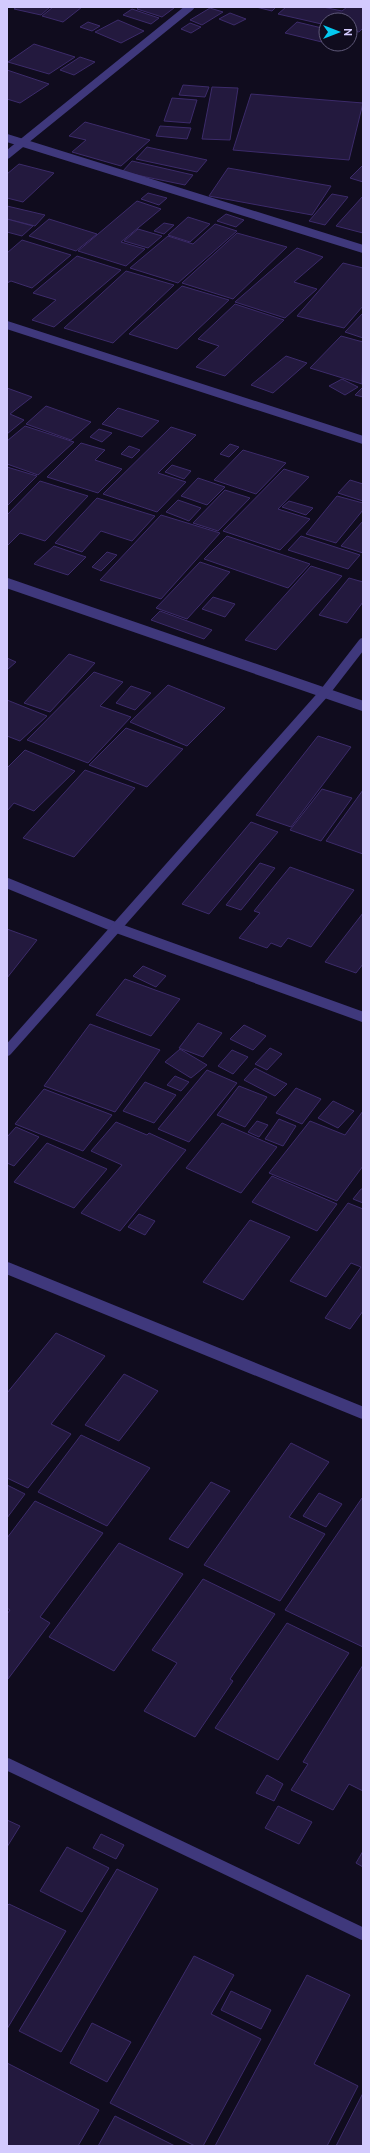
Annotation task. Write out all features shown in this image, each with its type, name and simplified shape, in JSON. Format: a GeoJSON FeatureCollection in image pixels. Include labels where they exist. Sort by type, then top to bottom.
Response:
{"type":"FeatureCollection","features":[{"type":"Feature","properties":{"kind":"street"},"geometry":{"type":"LineString","coordinates":[[7,155],[190,7]]}},
{"type":"Feature","properties":{"kind":"street"},"geometry":{"type":"LineString","coordinates":[[7,138],[363,249]]}},
{"type":"Feature","properties":{"kind":"street"},"geometry":{"type":"LineString","coordinates":[[7,325],[363,440]]}},
{"type":"Feature","properties":{"kind":"street"},"geometry":{"type":"LineString","coordinates":[[7,583],[363,706]]}},
{"type":"Feature","properties":{"kind":"street"},"geometry":{"type":"LineString","coordinates":[[7,1051],[325,692],[363,643]]}},
{"type":"Feature","properties":{"kind":"street"},"geometry":{"type":"LineString","coordinates":[[7,884],[117,928],[363,1017]]}},
{"type":"Feature","properties":{"kind":"street"},"geometry":{"type":"LineString","coordinates":[[7,1268],[363,1413]]}},
{"type":"Feature","properties":{"kind":"street"},"geometry":{"type":"LineString","coordinates":[[7,1764],[363,1934]]}},
{"type":"Feature","properties":{"kind":"building"},"geometry":{"type":"Polygon","coordinates":[[[17,7],[50,7],[41,15],[14,9],[17,7]]]}},
{"type":"Feature","properties":{"kind":"building"},"geometry":{"type":"Polygon","coordinates":[[[53,7],[82,7],[63,22],[42,16],[53,7]]]}},
{"type":"Feature","properties":{"kind":"building"},"geometry":{"type":"Polygon","coordinates":[[[139,7],[174,8],[162,17],[137,9],[139,7]]]}},
{"type":"Feature","properties":{"kind":"building"},"geometry":{"type":"Polygon","coordinates":[[[256,7],[276,7],[272,11],[256,7]]]}},
{"type":"Feature","properties":{"kind":"building"},"geometry":{"type":"Polygon","coordinates":[[[286,7],[323,7],[342,11],[347,7],[363,7],[363,28],[358,32],[358,12],[318,12],[318,23],[278,14],[286,7]]]}},
{"type":"Feature","properties":{"kind":"building"},"geometry":{"type":"Polygon","coordinates":[[[210,8],[223,12],[202,25],[190,20],[210,8]]]}},
{"type":"Feature","properties":{"kind":"building"},"geometry":{"type":"Polygon","coordinates":[[[132,9],[159,18],[151,24],[123,15],[132,9]]]}},
{"type":"Feature","properties":{"kind":"building"},"geometry":{"type":"Polygon","coordinates":[[[230,13],[246,19],[234,25],[219,19],[230,13]]]}},
{"type":"Feature","properties":{"kind":"building"},"geometry":{"type":"Polygon","coordinates":[[[118,20],[144,31],[121,43],[95,32],[118,20]]]}},
{"type":"Feature","properties":{"kind":"building"},"geometry":{"type":"Polygon","coordinates":[[[88,22],[100,26],[92,31],[80,27],[88,22]]]}},
{"type":"Feature","properties":{"kind":"building"},"geometry":{"type":"Polygon","coordinates":[[[297,22],[318,27],[318,41],[285,33],[297,22]]]}},
{"type":"Feature","properties":{"kind":"building"},"geometry":{"type":"Polygon","coordinates":[[[190,23],[201,27],[191,33],[181,29],[190,23]]]}},
{"type":"Feature","properties":{"kind":"building"},"geometry":{"type":"Polygon","coordinates":[[[34,44],[75,57],[49,74],[8,62],[34,44]]]}},
{"type":"Feature","properties":{"kind":"building"},"geometry":{"type":"Polygon","coordinates":[[[80,57],[95,62],[74,75],[60,70],[80,57]]]}},
{"type":"Feature","properties":{"kind":"building"},"geometry":{"type":"Polygon","coordinates":[[[7,70],[49,84],[20,103],[7,99],[7,70]]]}},
{"type":"Feature","properties":{"kind":"building"},"geometry":{"type":"Polygon","coordinates":[[[183,85],[209,87],[205,97],[179,95],[183,85]]]}},
{"type":"Feature","properties":{"kind":"building"},"geometry":{"type":"Polygon","coordinates":[[[212,87],[238,88],[230,140],[202,139],[212,87]]]}},
{"type":"Feature","properties":{"kind":"building"},"geometry":{"type":"Polygon","coordinates":[[[251,94],[363,103],[349,160],[233,150],[251,94]]]}},
{"type":"Feature","properties":{"kind":"building"},"geometry":{"type":"Polygon","coordinates":[[[172,98],[197,100],[190,123],[164,121],[172,98]]]}},
{"type":"Feature","properties":{"kind":"building"},"geometry":{"type":"Polygon","coordinates":[[[85,122],[150,140],[121,166],[72,152],[86,140],[69,136],[85,122]]]}},
{"type":"Feature","properties":{"kind":"building"},"geometry":{"type":"Polygon","coordinates":[[[160,126],[191,128],[187,139],[156,136],[160,126]]]}},
{"type":"Feature","properties":{"kind":"building"},"geometry":{"type":"Polygon","coordinates":[[[147,147],[207,160],[197,172],[136,159],[147,147]]]}},
{"type":"Feature","properties":{"kind":"building"},"geometry":{"type":"Polygon","coordinates":[[[132,161],[193,175],[185,185],[122,172],[132,161]]]}},
{"type":"Feature","properties":{"kind":"building"},"geometry":{"type":"Polygon","coordinates":[[[19,164],[54,173],[23,202],[7,198],[7,174],[19,164]]]}},
{"type":"Feature","properties":{"kind":"building"},"geometry":{"type":"Polygon","coordinates":[[[363,165],[363,182],[350,178],[363,165]]]}},
{"type":"Feature","properties":{"kind":"building"},"geometry":{"type":"Polygon","coordinates":[[[228,168],[331,186],[312,215],[209,196],[228,168]]]}},
{"type":"Feature","properties":{"kind":"building"},"geometry":{"type":"Polygon","coordinates":[[[148,193],[167,198],[159,205],[141,199],[148,193]]]}},
{"type":"Feature","properties":{"kind":"building"},"geometry":{"type":"Polygon","coordinates":[[[332,194],[348,197],[325,225],[309,221],[332,194]]]}},
{"type":"Feature","properties":{"kind":"building"},"geometry":{"type":"Polygon","coordinates":[[[363,196],[363,233],[336,226],[363,196]]]}},
{"type":"Feature","properties":{"kind":"building"},"geometry":{"type":"Polygon","coordinates":[[[137,201],[161,209],[121,242],[145,249],[126,266],[78,251],[137,201]]]}},
{"type":"Feature","properties":{"kind":"building"},"geometry":{"type":"Polygon","coordinates":[[[7,206],[45,215],[35,226],[7,219],[7,206]]]}},
{"type":"Feature","properties":{"kind":"building"},"geometry":{"type":"Polygon","coordinates":[[[226,214],[244,220],[236,227],[217,221],[226,214]]]}},
{"type":"Feature","properties":{"kind":"building"},"geometry":{"type":"Polygon","coordinates":[[[188,217],[210,224],[190,242],[168,235],[188,217]]]}},
{"type":"Feature","properties":{"kind":"building"},"geometry":{"type":"Polygon","coordinates":[[[7,219],[33,226],[22,236],[7,232],[7,219]]]}},
{"type":"Feature","properties":{"kind":"building"},"geometry":{"type":"Polygon","coordinates":[[[49,219],[97,234],[76,251],[29,236],[49,219]]]}},
{"type":"Feature","properties":{"kind":"building"},"geometry":{"type":"Polygon","coordinates":[[[164,223],[174,225],[164,234],[154,231],[164,223]]]}},
{"type":"Feature","properties":{"kind":"building"},"geometry":{"type":"Polygon","coordinates":[[[215,224],[237,231],[178,283],[130,268],[168,236],[193,244],[215,224]]]}},
{"type":"Feature","properties":{"kind":"building"},"geometry":{"type":"Polygon","coordinates":[[[138,229],[162,236],[148,248],[124,241],[138,229]]]}},
{"type":"Feature","properties":{"kind":"building"},"geometry":{"type":"Polygon","coordinates":[[[237,233],[287,247],[233,299],[182,283],[237,233]]]}},
{"type":"Feature","properties":{"kind":"building"},"geometry":{"type":"Polygon","coordinates":[[[22,240],[71,255],[32,288],[11,281],[7,283],[7,253],[22,240]]]}},
{"type":"Feature","properties":{"kind":"building"},"geometry":{"type":"Polygon","coordinates":[[[297,248],[323,257],[294,282],[317,289],[285,318],[235,302],[297,248]]]}},
{"type":"Feature","properties":{"kind":"building"},"geometry":{"type":"Polygon","coordinates":[[[77,256],[121,270],[54,327],[32,320],[56,300],[33,293],[77,256]]]}},
{"type":"Feature","properties":{"kind":"building"},"geometry":{"type":"Polygon","coordinates":[[[343,263],[363,268],[363,306],[344,328],[297,316],[343,263]]]}},
{"type":"Feature","properties":{"kind":"building"},"geometry":{"type":"Polygon","coordinates":[[[126,271],[174,285],[113,343],[64,328],[126,271]]]}},
{"type":"Feature","properties":{"kind":"building"},"geometry":{"type":"Polygon","coordinates":[[[182,286],[229,300],[177,349],[129,334],[182,286]]]}},
{"type":"Feature","properties":{"kind":"building"},"geometry":{"type":"Polygon","coordinates":[[[235,304],[284,320],[225,376],[196,367],[219,346],[198,339],[235,304]]]}},
{"type":"Feature","properties":{"kind":"building"},"geometry":{"type":"Polygon","coordinates":[[[363,313],[363,338],[345,332],[363,313]]]}},
{"type":"Feature","properties":{"kind":"building"},"geometry":{"type":"Polygon","coordinates":[[[341,336],[363,342],[362,384],[310,368],[341,336]]]}},
{"type":"Feature","properties":{"kind":"building"},"geometry":{"type":"Polygon","coordinates":[[[286,356],[307,363],[273,393],[251,385],[286,356]]]}},
{"type":"Feature","properties":{"kind":"building"},"geometry":{"type":"Polygon","coordinates":[[[342,379],[358,387],[345,395],[329,386],[342,379]]]}},
{"type":"Feature","properties":{"kind":"building"},"geometry":{"type":"Polygon","coordinates":[[[363,387],[363,397],[355,395],[363,387]]]}},
{"type":"Feature","properties":{"kind":"building"},"geometry":{"type":"Polygon","coordinates":[[[7,388],[32,397],[10,414],[24,420],[7,434],[7,388]]]}},
{"type":"Feature","properties":{"kind":"building"},"geometry":{"type":"Polygon","coordinates":[[[46,406],[91,422],[71,440],[26,424],[46,406]]]}},
{"type":"Feature","properties":{"kind":"building"},"geometry":{"type":"Polygon","coordinates":[[[118,408],[159,421],[142,437],[102,424],[118,408]]]}},
{"type":"Feature","properties":{"kind":"building"},"geometry":{"type":"Polygon","coordinates":[[[25,426],[74,442],[38,475],[7,464],[7,441],[25,426]]]}},
{"type":"Feature","properties":{"kind":"building"},"geometry":{"type":"Polygon","coordinates":[[[171,427],[196,435],[158,473],[186,482],[157,512],[103,494],[171,427]]]}},
{"type":"Feature","properties":{"kind":"building"},"geometry":{"type":"Polygon","coordinates":[[[99,429],[112,433],[102,442],[90,437],[99,429]]]}},
{"type":"Feature","properties":{"kind":"building"},"geometry":{"type":"Polygon","coordinates":[[[81,443],[105,450],[95,460],[122,469],[98,493],[47,477],[81,443]]]}},
{"type":"Feature","properties":{"kind":"building"},"geometry":{"type":"Polygon","coordinates":[[[230,444],[239,447],[229,457],[220,454],[230,444]]]}},
{"type":"Feature","properties":{"kind":"building"},"geometry":{"type":"Polygon","coordinates":[[[129,446],[140,450],[132,458],[121,454],[129,446]]]}},
{"type":"Feature","properties":{"kind":"building"},"geometry":{"type":"Polygon","coordinates":[[[243,450],[286,463],[256,494],[214,480],[243,450]]]}},
{"type":"Feature","properties":{"kind":"building"},"geometry":{"type":"Polygon","coordinates":[[[172,465],[191,471],[184,479],[165,472],[172,465]]]}},
{"type":"Feature","properties":{"kind":"building"},"geometry":{"type":"Polygon","coordinates":[[[7,467],[37,476],[7,506],[7,467]]]}},
{"type":"Feature","properties":{"kind":"building"},"geometry":{"type":"Polygon","coordinates":[[[284,469],[309,477],[278,509],[310,519],[280,550],[223,531],[284,469]]]}},
{"type":"Feature","properties":{"kind":"building"},"geometry":{"type":"Polygon","coordinates":[[[198,478],[225,487],[207,505],[181,496],[198,478]]]}},
{"type":"Feature","properties":{"kind":"building"},"geometry":{"type":"Polygon","coordinates":[[[350,480],[363,484],[363,501],[338,493],[350,480]]]}},
{"type":"Feature","properties":{"kind":"building"},"geometry":{"type":"Polygon","coordinates":[[[40,481],[88,496],[45,541],[20,533],[7,546],[7,515],[40,481]]]}},
{"type":"Feature","properties":{"kind":"building"},"geometry":{"type":"Polygon","coordinates":[[[225,490],[250,498],[218,531],[193,523],[225,490]]]}},
{"type":"Feature","properties":{"kind":"building"},"geometry":{"type":"Polygon","coordinates":[[[337,496],[363,503],[363,510],[336,543],[306,534],[337,496]]]}},
{"type":"Feature","properties":{"kind":"building"},"geometry":{"type":"Polygon","coordinates":[[[97,498],[155,516],[132,541],[101,531],[82,552],[55,543],[97,498]]]}},
{"type":"Feature","properties":{"kind":"building"},"geometry":{"type":"Polygon","coordinates":[[[178,500],[201,508],[189,521],[166,512],[178,500]]]}},
{"type":"Feature","properties":{"kind":"building"},"geometry":{"type":"Polygon","coordinates":[[[289,501],[313,508],[306,515],[282,507],[289,501]]]}},
{"type":"Feature","properties":{"kind":"building"},"geometry":{"type":"Polygon","coordinates":[[[161,515],[220,533],[161,599],[100,580],[161,515]]]}},
{"type":"Feature","properties":{"kind":"building"},"geometry":{"type":"Polygon","coordinates":[[[363,521],[363,553],[341,546],[363,521]]]}},
{"type":"Feature","properties":{"kind":"building"},"geometry":{"type":"Polygon","coordinates":[[[227,536],[310,564],[288,588],[204,559],[227,536]]]}},
{"type":"Feature","properties":{"kind":"building"},"geometry":{"type":"Polygon","coordinates":[[[301,536],[360,555],[348,569],[288,550],[301,536]]]}},
{"type":"Feature","properties":{"kind":"building"},"geometry":{"type":"Polygon","coordinates":[[[54,546],[86,557],[68,575],[34,564],[54,546]]]}},
{"type":"Feature","properties":{"kind":"building"},"geometry":{"type":"Polygon","coordinates":[[[107,552],[117,555],[101,571],[92,567],[107,552]]]}},
{"type":"Feature","properties":{"kind":"building"},"geometry":{"type":"Polygon","coordinates":[[[200,562],[230,572],[187,619],[156,608],[200,562]]]}},
{"type":"Feature","properties":{"kind":"building"},"geometry":{"type":"Polygon","coordinates":[[[311,566],[342,576],[276,650],[245,640],[311,566]]]}},
{"type":"Feature","properties":{"kind":"building"},"geometry":{"type":"Polygon","coordinates":[[[349,578],[363,582],[363,602],[347,623],[319,615],[349,578]]]}},
{"type":"Feature","properties":{"kind":"building"},"geometry":{"type":"Polygon","coordinates":[[[213,597],[235,604],[225,617],[202,609],[213,597]]]}},
{"type":"Feature","properties":{"kind":"building"},"geometry":{"type":"Polygon","coordinates":[[[160,611],[212,630],[204,639],[151,620],[160,611]]]}},
{"type":"Feature","properties":{"kind":"building"},"geometry":{"type":"Polygon","coordinates":[[[69,654],[95,663],[50,712],[24,703],[69,654]]]}},
{"type":"Feature","properties":{"kind":"building"},"geometry":{"type":"Polygon","coordinates":[[[7,658],[16,662],[7,670],[7,658]]]}},
{"type":"Feature","properties":{"kind":"building"},"geometry":{"type":"Polygon","coordinates":[[[94,672],[123,682],[100,706],[131,717],[88,763],[27,740],[94,672]]]}},
{"type":"Feature","properties":{"kind":"building"},"geometry":{"type":"Polygon","coordinates":[[[168,685],[225,708],[187,746],[130,722],[168,685]]]}},
{"type":"Feature","properties":{"kind":"building"},"geometry":{"type":"Polygon","coordinates":[[[131,686],[151,693],[135,710],[116,703],[131,686]]]}},
{"type":"Feature","properties":{"kind":"building"},"geometry":{"type":"Polygon","coordinates":[[[7,700],[47,716],[20,741],[7,736],[7,700]]]}},
{"type":"Feature","properties":{"kind":"building"},"geometry":{"type":"Polygon","coordinates":[[[126,728],[183,749],[147,787],[89,765],[126,728]]]}},
{"type":"Feature","properties":{"kind":"building"},"geometry":{"type":"Polygon","coordinates":[[[318,736],[351,747],[291,827],[256,815],[318,736]]]}},
{"type":"Feature","properties":{"kind":"building"},"geometry":{"type":"Polygon","coordinates":[[[25,750],[75,771],[34,811],[14,803],[7,811],[7,768],[25,750]]]}},
{"type":"Feature","properties":{"kind":"building"},"geometry":{"type":"Polygon","coordinates":[[[85,770],[135,788],[74,857],[23,838],[85,770]]]}},
{"type":"Feature","properties":{"kind":"building"},"geometry":{"type":"Polygon","coordinates":[[[322,789],[352,798],[321,841],[290,830],[322,789]]]}},
{"type":"Feature","properties":{"kind":"building"},"geometry":{"type":"Polygon","coordinates":[[[363,790],[363,854],[326,841],[363,790]]]}},
{"type":"Feature","properties":{"kind":"building"},"geometry":{"type":"Polygon","coordinates":[[[251,822],[278,832],[209,914],[182,904],[251,822]]]}},
{"type":"Feature","properties":{"kind":"building"},"geometry":{"type":"Polygon","coordinates":[[[260,863],[275,868],[241,910],[226,905],[260,863]]]}},
{"type":"Feature","properties":{"kind":"building"},"geometry":{"type":"Polygon","coordinates":[[[290,867],[354,890],[311,947],[288,938],[281,947],[271,943],[267,948],[239,938],[260,913],[254,911],[290,867]]]}},
{"type":"Feature","properties":{"kind":"building"},"geometry":{"type":"Polygon","coordinates":[[[363,913],[363,964],[356,973],[325,962],[363,913]]]}},
{"type":"Feature","properties":{"kind":"building"},"geometry":{"type":"Polygon","coordinates":[[[7,929],[37,940],[7,978],[7,929]]]}},
{"type":"Feature","properties":{"kind":"building"},"geometry":{"type":"Polygon","coordinates":[[[143,966],[166,976],[156,987],[133,976],[143,966]]]}},
{"type":"Feature","properties":{"kind":"building"},"geometry":{"type":"Polygon","coordinates":[[[125,979],[180,999],[151,1036],[96,1015],[125,979]]]}},
{"type":"Feature","properties":{"kind":"building"},"geometry":{"type":"Polygon","coordinates":[[[198,1023],[222,1033],[203,1057],[179,1048],[198,1023]]]}},
{"type":"Feature","properties":{"kind":"building"},"geometry":{"type":"Polygon","coordinates":[[[90,1024],[160,1050],[115,1112],[44,1086],[90,1024]]]}},
{"type":"Feature","properties":{"kind":"building"},"geometry":{"type":"Polygon","coordinates":[[[244,1025],[266,1036],[253,1050],[230,1039],[244,1025]]]}},
{"type":"Feature","properties":{"kind":"building"},"geometry":{"type":"Polygon","coordinates":[[[270,1048],[282,1054],[267,1070],[255,1064],[270,1048]]]}},
{"type":"Feature","properties":{"kind":"building"},"geometry":{"type":"Polygon","coordinates":[[[180,1049],[207,1065],[191,1078],[165,1062],[180,1049]]]}},
{"type":"Feature","properties":{"kind":"building"},"geometry":{"type":"Polygon","coordinates":[[[232,1050],[248,1057],[233,1074],[218,1066],[232,1050]]]}},
{"type":"Feature","properties":{"kind":"building"},"geometry":{"type":"Polygon","coordinates":[[[255,1068],[287,1084],[275,1096],[244,1080],[255,1068]]]}},
{"type":"Feature","properties":{"kind":"building"},"geometry":{"type":"Polygon","coordinates":[[[207,1070],[237,1083],[189,1142],[158,1129],[207,1070]]]}},
{"type":"Feature","properties":{"kind":"building"},"geometry":{"type":"Polygon","coordinates":[[[175,1076],[189,1082],[181,1091],[167,1085],[175,1076]]]}},
{"type":"Feature","properties":{"kind":"building"},"geometry":{"type":"Polygon","coordinates":[[[145,1082],[176,1095],[154,1123],[123,1111],[145,1082]]]}},
{"type":"Feature","properties":{"kind":"building"},"geometry":{"type":"Polygon","coordinates":[[[239,1086],[267,1097],[245,1127],[217,1115],[239,1086]]]}},
{"type":"Feature","properties":{"kind":"building"},"geometry":{"type":"Polygon","coordinates":[[[296,1088],[321,1099],[302,1124],[276,1113],[296,1088]]]}},
{"type":"Feature","properties":{"kind":"building"},"geometry":{"type":"Polygon","coordinates":[[[44,1089],[112,1115],[83,1151],[15,1124],[44,1089]]]}},
{"type":"Feature","properties":{"kind":"building"},"geometry":{"type":"Polygon","coordinates":[[[333,1101],[354,1111],[338,1128],[318,1118],[333,1101]]]}},
{"type":"Feature","properties":{"kind":"building"},"geometry":{"type":"Polygon","coordinates":[[[363,1111],[363,1166],[337,1201],[269,1173],[310,1121],[345,1135],[363,1111]]]}},
{"type":"Feature","properties":{"kind":"building"},"geometry":{"type":"Polygon","coordinates":[[[279,1119],[296,1126],[283,1146],[265,1139],[279,1119]]]}},
{"type":"Feature","properties":{"kind":"building"},"geometry":{"type":"Polygon","coordinates":[[[257,1121],[268,1125],[259,1137],[248,1132],[257,1121]]]}},
{"type":"Feature","properties":{"kind":"building"},"geometry":{"type":"Polygon","coordinates":[[[116,1122],[147,1135],[149,1133],[186,1150],[120,1231],[81,1213],[122,1165],[91,1151],[116,1122]]]}},
{"type":"Feature","properties":{"kind":"building"},"geometry":{"type":"Polygon","coordinates":[[[222,1123],[277,1147],[241,1193],[186,1168],[222,1123]]]}},
{"type":"Feature","properties":{"kind":"building"},"geometry":{"type":"Polygon","coordinates":[[[16,1127],[39,1137],[14,1166],[7,1163],[7,1137],[16,1127]]]}},
{"type":"Feature","properties":{"kind":"building"},"geometry":{"type":"Polygon","coordinates":[[[47,1143],[107,1169],[74,1208],[14,1182],[47,1143]]]}},
{"type":"Feature","properties":{"kind":"building"},"geometry":{"type":"Polygon","coordinates":[[[272,1176],[337,1204],[317,1231],[252,1202],[272,1176]]]}},
{"type":"Feature","properties":{"kind":"building"},"geometry":{"type":"Polygon","coordinates":[[[361,1189],[363,1189],[363,1203],[353,1199],[361,1189]]]}},
{"type":"Feature","properties":{"kind":"building"},"geometry":{"type":"Polygon","coordinates":[[[348,1203],[363,1209],[363,1311],[350,1329],[325,1318],[361,1267],[351,1263],[326,1297],[290,1281],[348,1203]]]}},
{"type":"Feature","properties":{"kind":"building"},"geometry":{"type":"Polygon","coordinates":[[[139,1214],[155,1221],[145,1235],[128,1227],[139,1214]]]}},
{"type":"Feature","properties":{"kind":"building"},"geometry":{"type":"Polygon","coordinates":[[[250,1220],[290,1237],[243,1300],[203,1282],[250,1220]]]}},
{"type":"Feature","properties":{"kind":"building"},"geometry":{"type":"Polygon","coordinates":[[[56,1333],[105,1356],[51,1424],[71,1434],[28,1488],[7,1478],[7,1393],[56,1333]]]}},
{"type":"Feature","properties":{"kind":"building"},"geometry":{"type":"Polygon","coordinates":[[[124,1374],[158,1391],[119,1441],[85,1425],[124,1374]]]}},
{"type":"Feature","properties":{"kind":"building"},"geometry":{"type":"Polygon","coordinates":[[[81,1435],[150,1468],[107,1526],[38,1492],[81,1435]]]}},
{"type":"Feature","properties":{"kind":"building"},"geometry":{"type":"Polygon","coordinates":[[[291,1443],[329,1462],[289,1517],[325,1534],[280,1601],[204,1565],[291,1443]]]}},
{"type":"Feature","properties":{"kind":"building"},"geometry":{"type":"Polygon","coordinates":[[[211,1482],[230,1491],[188,1548],[169,1539],[211,1482]]]}},
{"type":"Feature","properties":{"kind":"building"},"geometry":{"type":"Polygon","coordinates":[[[7,1485],[25,1494],[7,1518],[7,1485]]]}},
{"type":"Feature","properties":{"kind":"building"},"geometry":{"type":"Polygon","coordinates":[[[319,1493],[342,1504],[326,1527],[303,1516],[319,1493]]]}},
{"type":"Feature","properties":{"kind":"building"},"geometry":{"type":"Polygon","coordinates":[[[362,1498],[363,1499],[363,1647],[285,1610],[362,1498]]]}},
{"type":"Feature","properties":{"kind":"building"},"geometry":{"type":"Polygon","coordinates":[[[35,1501],[103,1533],[40,1617],[50,1623],[8,1679],[7,1614],[10,1610],[7,1608],[7,1538],[35,1501]]]}},
{"type":"Feature","properties":{"kind":"building"},"geometry":{"type":"Polygon","coordinates":[[[119,1543],[183,1574],[114,1671],[49,1637],[119,1543]]]}},
{"type":"Feature","properties":{"kind":"building"},"geometry":{"type":"Polygon","coordinates":[[[203,1579],[275,1614],[230,1679],[233,1681],[195,1737],[144,1711],[177,1663],[152,1650],[203,1579]]]}},
{"type":"Feature","properties":{"kind":"building"},"geometry":{"type":"Polygon","coordinates":[[[287,1623],[349,1653],[278,1760],[215,1728],[287,1623]]]}},
{"type":"Feature","properties":{"kind":"building"},"geometry":{"type":"Polygon","coordinates":[[[363,1665],[363,1791],[349,1784],[333,1810],[291,1790],[308,1764],[303,1762],[363,1665]]]}},
{"type":"Feature","properties":{"kind":"building"},"geometry":{"type":"Polygon","coordinates":[[[267,1775],[283,1784],[274,1801],[256,1793],[267,1775]]]}},
{"type":"Feature","properties":{"kind":"building"},"geometry":{"type":"Polygon","coordinates":[[[278,1806],[312,1822],[299,1844],[265,1828],[278,1806]]]}},
{"type":"Feature","properties":{"kind":"building"},"geometry":{"type":"Polygon","coordinates":[[[7,1820],[20,1826],[7,1847],[7,1820]]]}},
{"type":"Feature","properties":{"kind":"building"},"geometry":{"type":"Polygon","coordinates":[[[101,1834],[124,1845],[116,1859],[93,1848],[101,1834]]]}},
{"type":"Feature","properties":{"kind":"building"},"geometry":{"type":"Polygon","coordinates":[[[67,1847],[109,1868],[82,1912],[40,1891],[67,1847]]]}},
{"type":"Feature","properties":{"kind":"building"},"geometry":{"type":"Polygon","coordinates":[[[363,1851],[363,1867],[356,1863],[363,1851]]]}},
{"type":"Feature","properties":{"kind":"building"},"geometry":{"type":"Polygon","coordinates":[[[117,1869],[158,1889],[61,2052],[19,2031],[117,1869]]]}},
{"type":"Feature","properties":{"kind":"building"},"geometry":{"type":"Polygon","coordinates":[[[9,1904],[66,1931],[7,2029],[7,1906],[9,1904]]]}},
{"type":"Feature","properties":{"kind":"building"},"geometry":{"type":"Polygon","coordinates":[[[194,1956],[234,1975],[211,2014],[261,2039],[203,2146],[195,2146],[110,2103],[194,1956]]]}},
{"type":"Feature","properties":{"kind":"building"},"geometry":{"type":"Polygon","coordinates":[[[307,1975],[350,1995],[314,2064],[358,2086],[327,2146],[215,2146],[307,1975]]]}},
{"type":"Feature","properties":{"kind":"building"},"geometry":{"type":"Polygon","coordinates":[[[231,1991],[271,2010],[261,2029],[221,2010],[231,1991]]]}},
{"type":"Feature","properties":{"kind":"building"},"geometry":{"type":"Polygon","coordinates":[[[92,2023],[131,2042],[107,2082],[70,2063],[92,2023]]]}},
{"type":"Feature","properties":{"kind":"building"},"geometry":{"type":"Polygon","coordinates":[[[7,2063],[99,2110],[78,2146],[7,2146],[7,2063]]]}},
{"type":"Feature","properties":{"kind":"building"},"geometry":{"type":"Polygon","coordinates":[[[363,2093],[363,2146],[336,2146],[363,2093]]]}},
{"type":"Feature","properties":{"kind":"building"},"geometry":{"type":"Polygon","coordinates":[[[115,2116],[175,2146],[98,2146],[115,2116]]]}}]}
